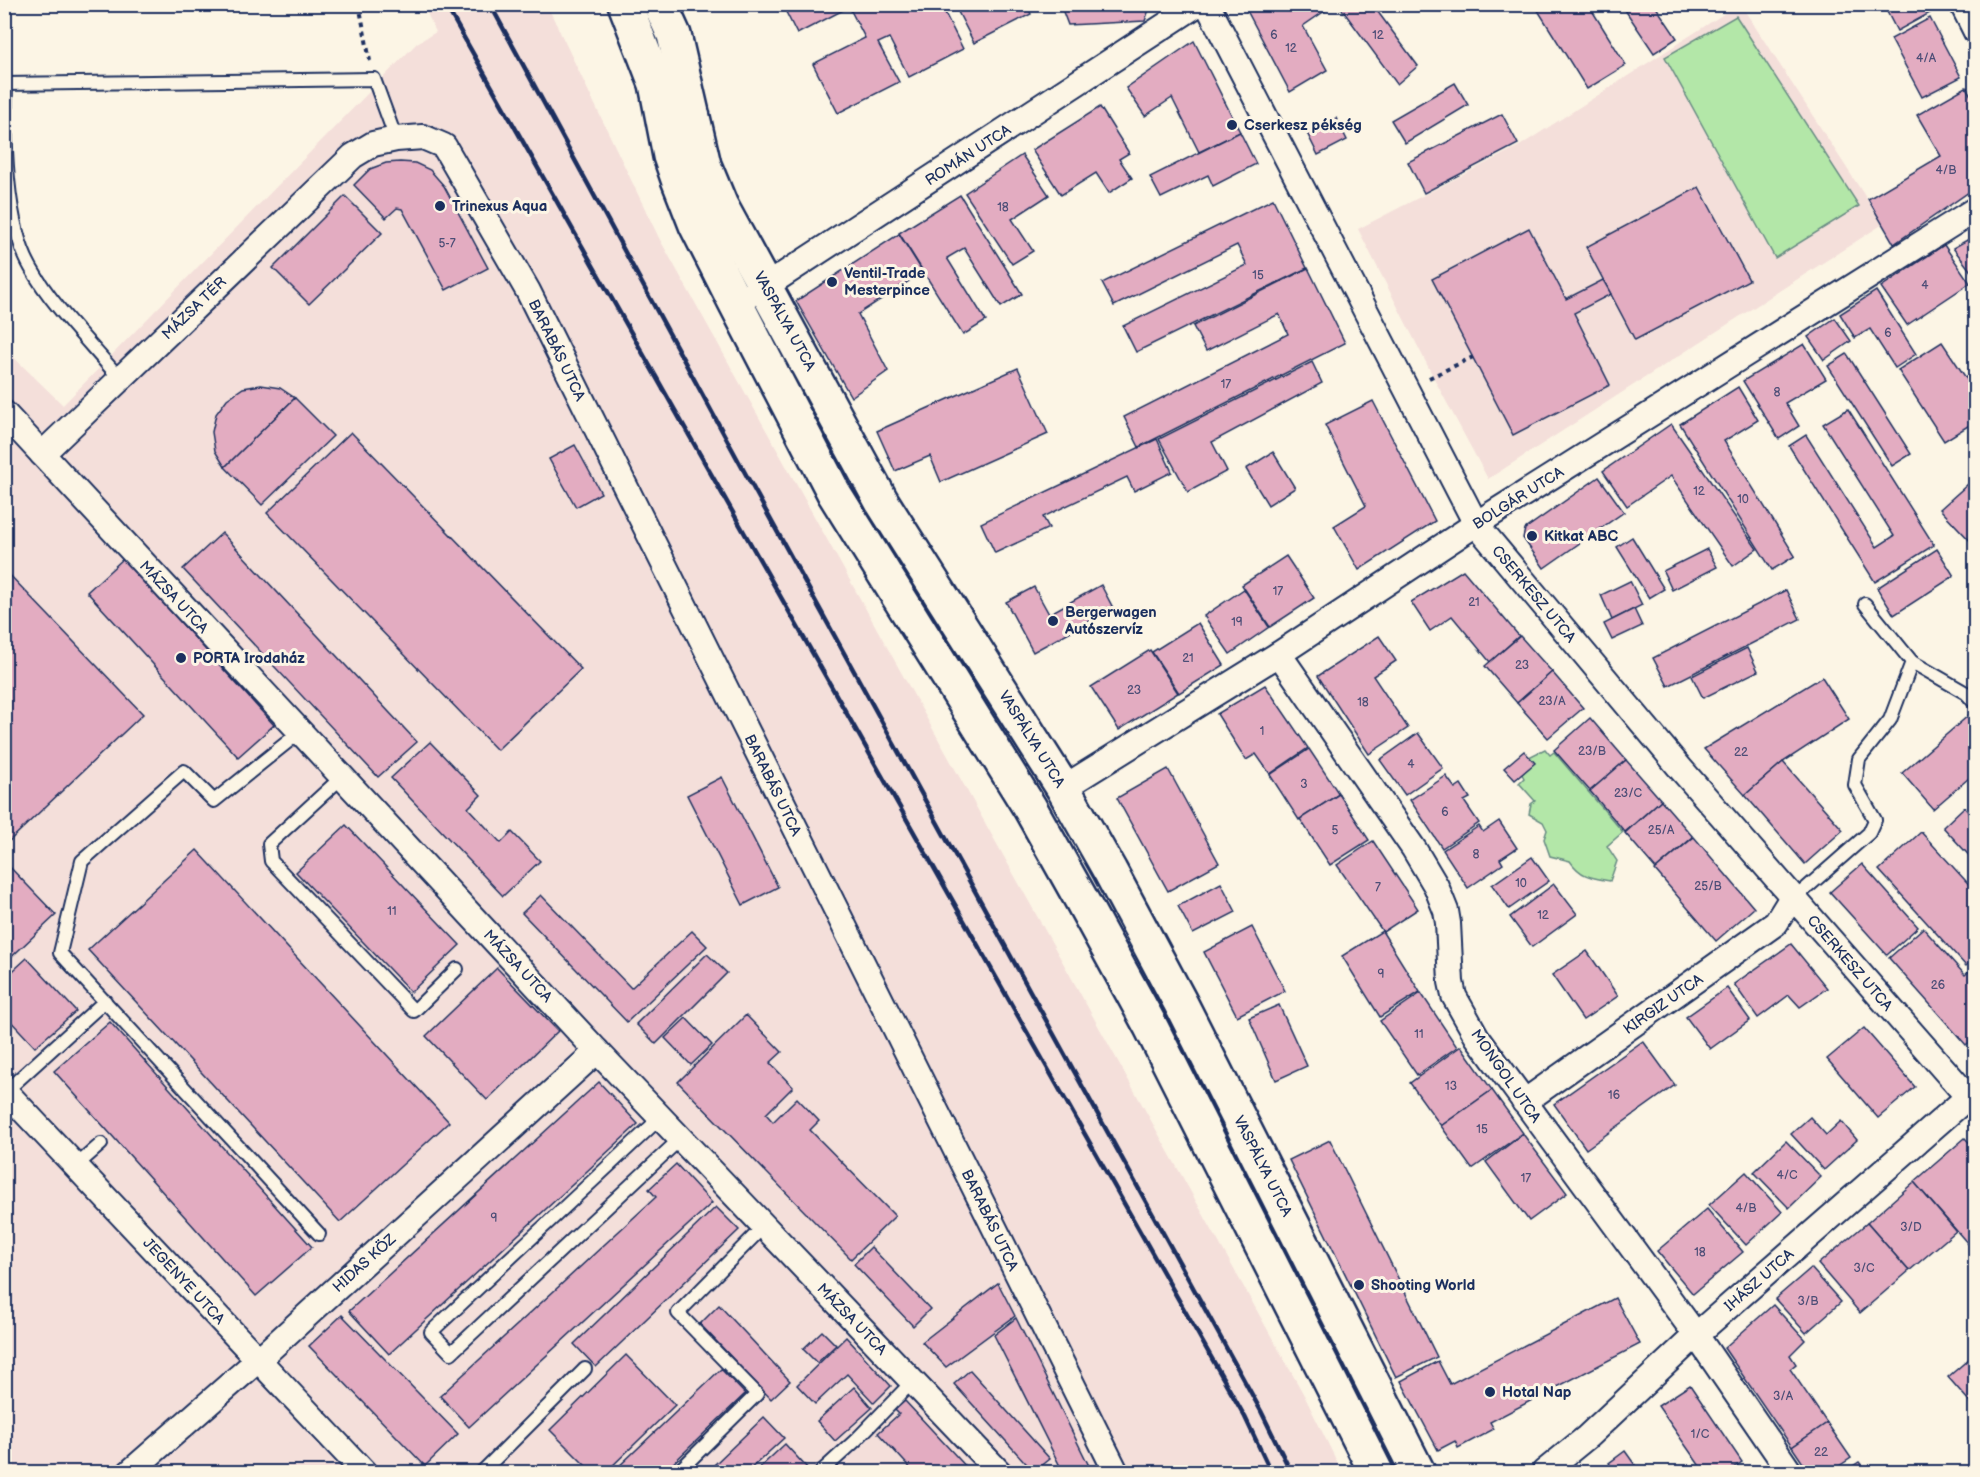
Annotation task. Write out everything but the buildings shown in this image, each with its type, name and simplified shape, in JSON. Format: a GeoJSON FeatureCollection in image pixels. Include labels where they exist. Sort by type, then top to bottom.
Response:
{"type":"FeatureCollection","features":[{"type":"Feature","properties":{"kind":"main road"},"geometry":{"type":"LineString","coordinates":[[625,4],[656,84],[670,156],[678,179],[696,225],[735,302],[834,493],[1030,808],[1150,1025],[1376,1473]]}},
{"type":"Feature","properties":{"kind":"main road","name":"VASPÁLYA UTCA"},"geometry":{"type":"LineString","coordinates":[[660,4],[674,35],[704,165],[721,206],[882,502],[1063,789],[1110,871],[1180,1002],[1418,1473]]}},
{"type":"Feature","properties":{"kind":"main road"},"geometry":{"type":"LineString","coordinates":[[951,681],[982,661]]}},
{"type":"Feature","properties":{"kind":"main road"},"geometry":{"type":"LineString","coordinates":[[1030,808],[1063,789]]}},
{"type":"Feature","properties":{"kind":"street","name":"ROMÁN UTCA"},"geometry":{"type":"LineString","coordinates":[[735,302],[766,286],[1198,4]]}},
{"type":"Feature","properties":{"kind":"street","name":"CSERKESZ UTCA"},"geometry":{"type":"LineString","coordinates":[[1207,4],[1476,524],[1680,768],[1793,898],[1973,1098]]}},
{"type":"Feature","properties":{"kind":"street"},"geometry":{"type":"LineString","coordinates":[[1962,4],[1976,32]]}},
{"type":"Feature","properties":{"kind":"street","name":"BARABÁS UTCA"},"geometry":{"type":"LineString","coordinates":[[396,140],[423,137],[444,146],[528,291],[1116,1473]]}},
{"type":"Feature","properties":{"kind":"street","name":"MÁZSA TÉR"},"geometry":{"type":"LineString","coordinates":[[42,454],[353,156],[373,144],[396,140]]}},
{"type":"Feature","properties":{"kind":"street","name":"BOLGÁR UTCA"},"geometry":{"type":"LineString","coordinates":[[1063,789],[1279,654],[1476,524],[1976,209]]}},
{"type":"Feature","properties":{"kind":"street"},"geometry":{"type":"LineString","coordinates":[[4,413],[42,454]]}},
{"type":"Feature","properties":{"kind":"street","name":"MÁZSA UTCA"},"geometry":{"type":"LineString","coordinates":[[42,454],[597,1051],[999,1473]]}},
{"type":"Feature","properties":{"kind":"street","name":"MONGOL UTCA"},"geometry":{"type":"LineString","coordinates":[[1279,654],[1414,849],[1436,886],[1448,923],[1451,982],[1454,996],[1477,1037],[1696,1335],[1790,1473]]}},
{"type":"Feature","properties":{"kind":"street","name":"KIRGIZ UTCA"},"geometry":{"type":"LineString","coordinates":[[1524,1102],[1776,923],[1793,898]]}},
{"type":"Feature","properties":{"kind":"street","name":"HIDAS KÖZ"},"geometry":{"type":"LineString","coordinates":[[130,1473],[258,1360],[597,1051]]}},
{"type":"Feature","properties":{"kind":"street","name":"JEGENYE UTCA"},"geometry":{"type":"LineString","coordinates":[[5,1090],[364,1473]]}},
{"type":"Feature","properties":{"kind":"street","name":"IHÁSZ UTCA"},"geometry":{"type":"LineString","coordinates":[[1544,1473],[1587,1437],[1696,1335],[1973,1098]]}},
{"type":"Feature","properties":{"kind":"lane"},"geometry":{"type":"LineString","coordinates":[[120,379],[43,286],[30,267],[17,236],[11,203],[4,123],[5,84],[374,79],[396,140]]}},
{"type":"Feature","properties":{"kind":"lane"},"geometry":{"type":"LineString","coordinates":[[1865,603],[1912,662],[1966,693],[1976,704]]}},
{"type":"Feature","properties":{"kind":"lane"},"geometry":{"type":"LineString","coordinates":[[1793,898],[1869,834],[1875,820],[1854,785],[1859,759],[1890,720],[1912,662]]}},
{"type":"Feature","properties":{"kind":"lane"},"geometry":{"type":"LineString","coordinates":[[300,732],[214,801],[184,771],[82,861],[60,953],[319,1234]]}},
{"type":"Feature","properties":{"kind":"lane"},"geometry":{"type":"LineString","coordinates":[[342,777],[269,844],[271,861],[414,1011],[457,969]]}},
{"type":"Feature","properties":{"kind":"lane"},"geometry":{"type":"LineString","coordinates":[[5,1090],[105,1002]]}},
{"type":"Feature","properties":{"kind":"lane"},"geometry":{"type":"LineString","coordinates":[[660,1118],[431,1332],[451,1353],[680,1139]]}},
{"type":"Feature","properties":{"kind":"lane"},"geometry":{"type":"LineString","coordinates":[[76,1166],[101,1144]]}},
{"type":"Feature","properties":{"kind":"lane"},"geometry":{"type":"LineString","coordinates":[[678,1473],[757,1394],[678,1313],[764,1226]]}},
{"type":"Feature","properties":{"kind":"lane"},"geometry":{"type":"LineString","coordinates":[[482,1473],[585,1369]]}},
{"type":"Feature","properties":{"kind":"lane"},"geometry":{"type":"LineString","coordinates":[[821,1473],[912,1382]]}},
{"type":"Feature","properties":{"kind":"path"},"geometry":{"type":"LineString","coordinates":[[359,4],[374,79]]}},
{"type":"Feature","properties":{"kind":"path"},"geometry":{"type":"LineString","coordinates":[[1428,378],[1473,357]]}},
{"type":"Feature","properties":{"kind":"shaded area"},"geometry":{"type":"Polygon","coordinates":[[[1739,4],[1883,224],[1488,479],[1358,229],[1521,145],[1739,4]]]}},
{"type":"Feature","properties":{"kind":"shaded area"},"geometry":{"type":"Polygon","coordinates":[[[423,5],[547,5],[659,238],[1304,1395],[1342,1472],[5,1472],[4,348],[63,405],[417,43],[436,32],[423,5]]]}},
{"type":"Feature","properties":{"kind":"green space"},"geometry":{"type":"Polygon","coordinates":[[[1736,16],[1859,206],[1775,258],[1665,57],[1736,16]]]}},
{"type":"Feature","properties":{"kind":"green space"},"geometry":{"type":"Polygon","coordinates":[[[1545,749],[1550,755],[1554,752],[1623,832],[1607,846],[1617,861],[1610,881],[1587,876],[1570,861],[1550,856],[1544,839],[1547,830],[1543,822],[1529,814],[1531,804],[1535,801],[1519,783],[1524,778],[1519,769],[1523,760],[1545,749]]]}},
{"type":"Feature","properties":{"kind":"railway"},"geometry":{"type":"LineString","coordinates":[[445,4],[1245,1417],[1271,1472]]}},
{"type":"Feature","properties":{"kind":"railway"},"geometry":{"type":"LineString","coordinates":[[490,4],[1261,1411],[1291,1472]]}},
{"type":"Feature","properties":{"kind":"place","name":"Cserkesz pékség"},"geometry":{"type":"Point","coordinates":[1232,125]}},
{"type":"Feature","properties":{"kind":"place","name":"Trinexus Aqua"},"geometry":{"type":"Point","coordinates":[440,206]}},
{"type":"Feature","properties":{"kind":"place","name":"Ventil-Trade Mesterpince"},"geometry":{"type":"Point","coordinates":[832,282]}},
{"type":"Feature","properties":{"kind":"place","name":"Kitkat ABC"},"geometry":{"type":"Point","coordinates":[1532,536]}},
{"type":"Feature","properties":{"kind":"place","name":"Bergerwagen Autószervíz"},"geometry":{"type":"Point","coordinates":[1053,621]}},
{"type":"Feature","properties":{"kind":"place","name":"PORTA Irodaház"},"geometry":{"type":"Point","coordinates":[181,658]}},
{"type":"Feature","properties":{"kind":"place","name":"Shooting World"},"geometry":{"type":"Point","coordinates":[1359,1285]}},
{"type":"Feature","properties":{"kind":"place","name":"Hotal Nap"},"geometry":{"type":"Point","coordinates":[1490,1392]}}]}
